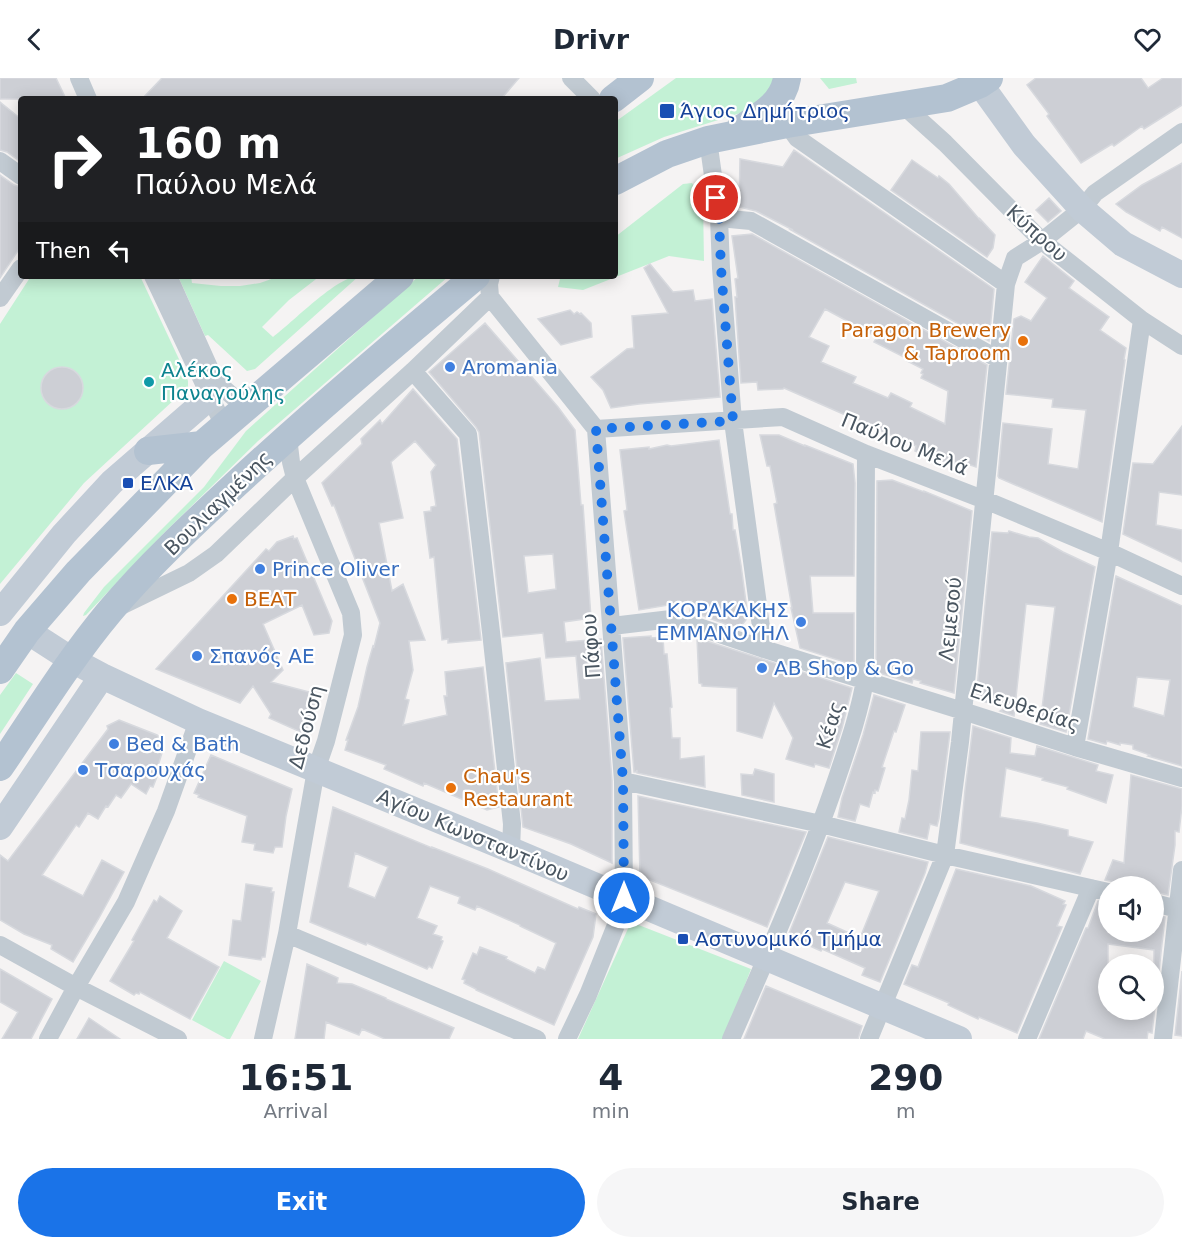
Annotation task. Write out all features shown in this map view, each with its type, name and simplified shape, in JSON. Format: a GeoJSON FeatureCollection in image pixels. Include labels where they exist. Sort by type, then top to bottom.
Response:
{"type":"FeatureCollection","features":[{"type":"Feature","properties":{"kind":"main road"},"geometry":{"type":"LineString","coordinates":[[618,96],[640,78]]}},
{"type":"Feature","properties":{"kind":"main road"},"geometry":{"type":"LineString","coordinates":[[720,137],[771,107],[780,98],[786,87],[787,78]]}},
{"type":"Feature","properties":{"kind":"main road"},"geometry":{"type":"LineString","coordinates":[[618,179],[667,154],[720,137],[947,98],[985,81]]}},
{"type":"Feature","properties":{"kind":"main road"},"geometry":{"type":"LineString","coordinates":[[0,670],[27,631],[97,551],[202,445],[396,279]]}},
{"type":"Feature","properties":{"kind":"main road","name":"Βουλιαγμένης"},"geometry":{"type":"LineString","coordinates":[[0,767],[72,660],[111,610],[192,526],[288,436],[423,320],[483,286]]}},
{"type":"Feature","properties":{"kind":"main road"},"geometry":{"type":"LineString","coordinates":[[148,451],[202,445]]}},
{"type":"Feature","properties":{"kind":"street"},"geometry":{"type":"LineString","coordinates":[[79,78],[87,96]]}},
{"type":"Feature","properties":{"kind":"street"},"geometry":{"type":"LineString","coordinates":[[571,78],[589,96]]}},
{"type":"Feature","properties":{"kind":"street"},"geometry":{"type":"LineString","coordinates":[[985,81],[1024,146],[1082,209],[1123,244],[1182,275]]}},
{"type":"Feature","properties":{"kind":"street","name":"Κύπρου"},"geometry":{"type":"LineString","coordinates":[[904,106],[945,143],[1042,241],[1142,320],[1182,346]]}},
{"type":"Feature","properties":{"kind":"street"},"geometry":{"type":"LineString","coordinates":[[787,124],[797,138],[1006,284]]}},
{"type":"Feature","properties":{"kind":"street","name":"Λεμεσού"},"geometry":{"type":"LineString","coordinates":[[869,1039],[945,855],[963,711],[1006,284],[1014,258],[1042,241],[1082,209],[1095,193],[1182,132]]}},
{"type":"Feature","properties":{"kind":"street"},"geometry":{"type":"LineString","coordinates":[[720,137],[721,268],[733,421],[764,649]]}},
{"type":"Feature","properties":{"kind":"street"},"geometry":{"type":"LineString","coordinates":[[0,161],[18,174]]}},
{"type":"Feature","properties":{"kind":"street"},"geometry":{"type":"LineString","coordinates":[[719,218],[751,220],[998,359]]}},
{"type":"Feature","properties":{"kind":"street"},"geometry":{"type":"LineString","coordinates":[[0,298],[18,272]]}},
{"type":"Feature","properties":{"kind":"street"},"geometry":{"type":"LineString","coordinates":[[154,279],[210,397],[235,417]]}},
{"type":"Feature","properties":{"kind":"street"},"geometry":{"type":"LineString","coordinates":[[169,279],[212,374],[222,387],[235,417]]}},
{"type":"Feature","properties":{"kind":"street"},"geometry":{"type":"LineString","coordinates":[[111,610],[189,573],[216,554],[413,370],[483,286],[596,429]]}},
{"type":"Feature","properties":{"kind":"street"},"geometry":{"type":"LineString","coordinates":[[1075,747],[1109,552],[1142,320]]}},
{"type":"Feature","properties":{"kind":"street"},"geometry":{"type":"LineString","coordinates":[[413,370],[468,434],[512,824],[511,850]]}},
{"type":"Feature","properties":{"kind":"street"},"geometry":{"type":"LineString","coordinates":[[0,613],[64,534],[112,482],[210,397]]}},
{"type":"Feature","properties":{"kind":"street","name":"Παύλου Μελά"},"geometry":{"type":"LineString","coordinates":[[596,429],[783,417],[866,454],[1109,552],[1182,586]]}},
{"type":"Feature","properties":{"kind":"street","name":"Πάφου"},"geometry":{"type":"LineString","coordinates":[[567,1039],[588,995],[618,920],[624,898],[623,781],[596,429]]}},
{"type":"Feature","properties":{"kind":"street","name":"Δεδούση"},"geometry":{"type":"LineString","coordinates":[[263,1039],[287,934],[316,770],[326,741],[353,635],[351,613],[295,478],[288,436]]}},
{"type":"Feature","properties":{"kind":"street","name":"Κέας"},"geometry":{"type":"LineString","coordinates":[[731,1039],[821,824],[860,709],[865,680],[866,454]]}},
{"type":"Feature","properties":{"kind":"street","name":"Ελευθερίας"},"geometry":{"type":"LineString","coordinates":[[612,626],[681,621],[1075,747],[1182,778]]}},
{"type":"Feature","properties":{"kind":"street","name":"Αγίου Κωνσταντίνου"},"geometry":{"type":"LineString","coordinates":[[27,631],[102,676],[198,721],[959,1039]]}},
{"type":"Feature","properties":{"kind":"street"},"geometry":{"type":"LineString","coordinates":[[0,827],[102,676]]}},
{"type":"Feature","properties":{"kind":"street"},"geometry":{"type":"LineString","coordinates":[[48,1039],[126,902],[166,811],[198,721]]}},
{"type":"Feature","properties":{"kind":"street"},"geometry":{"type":"LineString","coordinates":[[623,781],[821,824],[1098,890]]}},
{"type":"Feature","properties":{"kind":"street"},"geometry":{"type":"LineString","coordinates":[[1163,1039],[1175,1003],[1182,870]]}},
{"type":"Feature","properties":{"kind":"street"},"geometry":{"type":"LineString","coordinates":[[1026,1039],[1098,894]]}},
{"type":"Feature","properties":{"kind":"street"},"geometry":{"type":"LineString","coordinates":[[1164,906],[1179,910]]}},
{"type":"Feature","properties":{"kind":"street"},"geometry":{"type":"LineString","coordinates":[[287,934],[537,1039]]}},
{"type":"Feature","properties":{"kind":"street"},"geometry":{"type":"LineString","coordinates":[[0,945],[178,1039]]}},
{"type":"Feature","properties":{"kind":"green space"},"geometry":{"type":"Polygon","coordinates":[[[676,78],[776,78],[777,83],[750,110],[664,137],[618,158],[618,120],[676,78]]]}},
{"type":"Feature","properties":{"kind":"green space"},"geometry":{"type":"Polygon","coordinates":[[[820,78],[856,78],[857,83],[829,89],[820,78]]]}},
{"type":"Feature","properties":{"kind":"green space"},"geometry":{"type":"Polygon","coordinates":[[[692,183],[703,202],[704,261],[669,256],[618,276],[618,235],[683,184],[692,183]]]}},
{"type":"Feature","properties":{"kind":"green space"},"geometry":{"type":"Polygon","coordinates":[[[29,279],[141,279],[185,372],[188,387],[84,483],[0,584],[0,324],[29,279]]]}},
{"type":"Feature","properties":{"kind":"green space"},"geometry":{"type":"Polygon","coordinates":[[[179,279],[191,279],[192,283],[240,286],[271,279],[316,279],[289,300],[262,327],[273,337],[327,292],[348,279],[356,279],[255,369],[247,371],[208,335],[205,336],[179,279]]]}},
{"type":"Feature","properties":{"kind":"green space"},"geometry":{"type":"Polygon","coordinates":[[[416,279],[446,279],[258,441],[83,616],[104,587],[204,487],[246,431],[416,279]]]}},
{"type":"Feature","properties":{"kind":"green space"},"geometry":{"type":"Polygon","coordinates":[[[560,279],[611,279],[583,290],[558,287],[560,279]]]}},
{"type":"Feature","properties":{"kind":"green space"},"geometry":{"type":"Polygon","coordinates":[[[16,673],[33,684],[0,734],[0,695],[16,673]]]}},
{"type":"Feature","properties":{"kind":"green space"},"geometry":{"type":"Polygon","coordinates":[[[631,922],[751,969],[724,1039],[578,1039],[631,922]]]}},
{"type":"Feature","properties":{"kind":"green space"},"geometry":{"type":"Polygon","coordinates":[[[224,961],[261,981],[230,1039],[192,1020],[224,961]]]}},
{"type":"Feature","properties":{"kind":"building"},"geometry":{"type":"Polygon","coordinates":[[[0,78],[56,78],[65,96],[18,96],[18,99],[0,99],[0,78]]]}},
{"type":"Feature","properties":{"kind":"building"},"geometry":{"type":"Polygon","coordinates":[[[162,78],[519,78],[504,96],[145,96],[162,78]]]}},
{"type":"Feature","properties":{"kind":"building"},"geometry":{"type":"Polygon","coordinates":[[[1036,78],[1141,78],[1148,88],[1163,78],[1182,78],[1182,105],[1144,129],[1142,126],[1114,146],[1112,144],[1081,163],[1027,85],[1036,78]]]}},
{"type":"Feature","properties":{"kind":"building"},"geometry":{"type":"Polygon","coordinates":[[[0,102],[18,117],[18,160],[0,150],[0,102]]]}},
{"type":"Feature","properties":{"kind":"building"},"geometry":{"type":"Polygon","coordinates":[[[794,150],[994,289],[989,341],[791,230],[793,230],[756,211],[739,207],[740,159],[783,167],[794,150]]]}},
{"type":"Feature","properties":{"kind":"building"},"geometry":{"type":"Polygon","coordinates":[[[912,160],[949,184],[995,235],[993,248],[987,257],[891,190],[912,160]]]}},
{"type":"Feature","properties":{"kind":"building"},"geometry":{"type":"Polygon","coordinates":[[[1182,163],[1182,238],[1162,227],[1160,231],[1116,204],[1142,185],[1182,163]]]}},
{"type":"Feature","properties":{"kind":"building"},"geometry":{"type":"Polygon","coordinates":[[[0,175],[18,186],[18,251],[0,278],[0,175]]]}},
{"type":"Feature","properties":{"kind":"building"},"geometry":{"type":"Polygon","coordinates":[[[1049,198],[1061,211],[1048,222],[1036,210],[1049,198]]]}},
{"type":"Feature","properties":{"kind":"building"},"geometry":{"type":"Polygon","coordinates":[[[752,234],[987,365],[976,467],[959,461],[956,466],[915,451],[916,446],[784,388],[758,390],[757,382],[741,383],[735,297],[737,297],[735,279],[738,278],[732,236],[752,234]],[[825,309],[809,337],[829,346],[821,362],[856,377],[853,383],[888,398],[891,393],[912,403],[910,407],[945,424],[948,391],[921,378],[923,369],[874,342],[877,337],[825,309]]]}},
{"type":"Feature","properties":{"kind":"building"},"geometry":{"type":"Polygon","coordinates":[[[1043,256],[1074,281],[1069,288],[1109,317],[1100,330],[1126,348],[1102,522],[998,476],[1003,423],[1052,429],[1048,464],[1078,469],[1086,410],[1052,407],[1053,399],[1006,394],[1014,319],[1021,316],[1031,321],[1047,298],[1025,282],[1043,256]]]}},
{"type":"Feature","properties":{"kind":"building"},"geometry":{"type":"Polygon","coordinates":[[[650,264],[673,292],[693,290],[695,301],[712,299],[720,397],[611,408],[603,390],[591,377],[627,349],[634,348],[632,316],[668,313],[644,268],[650,264]]]}},
{"type":"Feature","properties":{"kind":"building"},"geometry":{"type":"Polygon","coordinates":[[[570,310],[574,314],[581,313],[591,323],[592,337],[561,345],[538,319],[570,310]]]}},
{"type":"Feature","properties":{"kind":"building"},"geometry":{"type":"Polygon","coordinates":[[[485,323],[575,430],[591,618],[564,622],[566,642],[601,639],[612,781],[612,863],[571,844],[523,827],[506,663],[540,658],[545,701],[580,699],[576,656],[546,658],[543,633],[503,637],[479,432],[429,372],[485,323]],[[553,554],[524,556],[528,593],[556,589],[553,554]]]}},
{"type":"Feature","properties":{"kind":"building"},"geometry":{"type":"Polygon","coordinates":[[[62,367],[70,368],[77,373],[82,380],[82,396],[77,403],[70,408],[62,409],[54,408],[47,403],[42,396],[41,388],[42,380],[47,373],[54,368],[62,367]]]}},
{"type":"Feature","properties":{"kind":"building"},"geometry":{"type":"Polygon","coordinates":[[[413,389],[457,439],[481,640],[448,643],[448,639],[442,640],[434,557],[430,558],[424,512],[431,511],[431,507],[436,506],[431,472],[436,465],[415,441],[391,462],[403,518],[379,523],[392,591],[403,584],[425,640],[409,641],[413,670],[405,699],[409,700],[403,725],[447,715],[444,696],[447,696],[445,672],[483,667],[499,807],[487,810],[424,783],[423,786],[384,769],[386,765],[345,750],[380,623],[334,505],[332,506],[322,483],[362,444],[361,439],[380,420],[382,424],[413,389]]]}},
{"type":"Feature","properties":{"kind":"building"},"geometry":{"type":"Polygon","coordinates":[[[1182,426],[1182,495],[1159,492],[1156,525],[1182,530],[1182,562],[1123,534],[1133,463],[1153,464],[1182,426]]]}},
{"type":"Feature","properties":{"kind":"building"},"geometry":{"type":"Polygon","coordinates":[[[760,435],[779,435],[853,464],[855,483],[854,576],[810,576],[813,613],[854,613],[854,665],[800,648],[774,504],[777,503],[770,466],[767,466],[760,435]]]}},
{"type":"Feature","properties":{"kind":"building"},"geometry":{"type":"Polygon","coordinates":[[[719,440],[748,617],[739,629],[690,611],[692,601],[639,610],[624,511],[627,510],[620,450],[649,447],[649,449],[719,440]]]}},
{"type":"Feature","properties":{"kind":"building"},"geometry":{"type":"Polygon","coordinates":[[[892,480],[972,511],[954,693],[920,683],[921,681],[913,679],[912,683],[876,672],[877,481],[892,480]]]}},
{"type":"Feature","properties":{"kind":"building"},"geometry":{"type":"Polygon","coordinates":[[[1009,531],[1038,538],[1095,567],[1066,732],[1040,724],[1055,607],[1026,604],[1014,716],[1000,711],[1005,708],[976,699],[992,532],[1008,533],[1009,531]]]}},
{"type":"Feature","properties":{"kind":"building"},"geometry":{"type":"Polygon","coordinates":[[[293,536],[294,539],[297,538],[332,621],[329,633],[314,635],[302,605],[263,624],[283,670],[271,682],[313,693],[312,696],[316,698],[305,734],[269,718],[271,714],[253,686],[240,703],[156,669],[266,549],[269,551],[277,542],[293,536]]]}},
{"type":"Feature","properties":{"kind":"building"},"geometry":{"type":"Polygon","coordinates":[[[1116,576],[1182,606],[1182,766],[1148,756],[1150,755],[1133,749],[1133,745],[1120,743],[1120,745],[1107,741],[1106,744],[1088,739],[1116,576]],[[1137,677],[1133,707],[1164,716],[1170,680],[1137,677]]]}},
{"type":"Feature","properties":{"kind":"building"},"geometry":{"type":"Polygon","coordinates":[[[651,636],[651,638],[663,637],[664,654],[667,654],[672,707],[670,708],[672,738],[680,738],[680,759],[704,756],[705,787],[637,773],[637,770],[634,772],[623,638],[651,636]]]}},
{"type":"Feature","properties":{"kind":"building"},"geometry":{"type":"Polygon","coordinates":[[[697,638],[852,688],[829,768],[815,764],[814,767],[786,759],[793,738],[774,703],[762,738],[737,731],[737,688],[702,686],[699,683],[697,638]]]}},
{"type":"Feature","properties":{"kind":"building"},"geometry":{"type":"Polygon","coordinates":[[[874,695],[905,705],[882,767],[885,768],[878,791],[873,792],[869,807],[860,804],[855,821],[838,817],[874,695]]]}},
{"type":"Feature","properties":{"kind":"building"},"geometry":{"type":"Polygon","coordinates":[[[119,720],[157,735],[164,742],[164,746],[153,787],[150,786],[146,794],[131,784],[121,798],[116,795],[98,819],[88,813],[79,827],[76,825],[42,875],[83,896],[102,860],[124,872],[73,962],[51,949],[52,945],[24,934],[0,920],[0,855],[8,861],[108,729],[107,726],[119,720]]]}},
{"type":"Feature","properties":{"kind":"building"},"geometry":{"type":"Polygon","coordinates":[[[973,726],[1011,738],[1010,753],[1035,756],[1037,746],[1098,765],[1096,771],[1113,775],[1106,803],[1067,789],[1068,787],[1042,780],[1043,778],[1006,768],[1000,817],[1068,830],[1068,836],[1093,842],[1080,874],[960,843],[973,726]]]}},
{"type":"Feature","properties":{"kind":"building"},"geometry":{"type":"Polygon","coordinates":[[[921,732],[950,732],[939,818],[937,826],[930,824],[927,839],[899,832],[902,818],[905,819],[909,800],[912,770],[918,771],[921,732]]]}},
{"type":"Feature","properties":{"kind":"building"},"geometry":{"type":"Polygon","coordinates":[[[211,755],[292,789],[282,847],[275,847],[273,853],[254,850],[255,844],[242,842],[247,816],[198,797],[199,795],[194,793],[211,755]]]}},
{"type":"Feature","properties":{"kind":"building"},"geometry":{"type":"Polygon","coordinates":[[[755,769],[774,774],[774,802],[742,795],[741,774],[753,775],[755,769]]]}},
{"type":"Feature","properties":{"kind":"building"},"geometry":{"type":"Polygon","coordinates":[[[1131,775],[1182,789],[1179,832],[1175,831],[1168,895],[1164,894],[1164,876],[1107,876],[1113,860],[1124,863],[1131,775]]]}},
{"type":"Feature","properties":{"kind":"building"},"geometry":{"type":"Polygon","coordinates":[[[638,796],[806,832],[767,927],[640,876],[638,796]]]}},
{"type":"Feature","properties":{"kind":"building"},"geometry":{"type":"Polygon","coordinates":[[[333,807],[488,869],[578,909],[579,907],[596,914],[593,937],[554,1025],[476,990],[464,983],[465,980],[462,979],[473,953],[477,955],[480,947],[507,957],[506,959],[535,973],[538,967],[545,970],[556,943],[477,906],[475,910],[458,903],[460,897],[430,886],[417,918],[437,926],[433,934],[442,937],[443,941],[432,968],[429,966],[427,969],[310,922],[333,807]],[[355,853],[348,887],[375,898],[388,867],[355,853]]]}},
{"type":"Feature","properties":{"kind":"building"},"geometry":{"type":"Polygon","coordinates":[[[828,837],[928,862],[880,982],[862,975],[865,968],[788,936],[828,837]],[[845,882],[827,923],[860,938],[879,891],[845,882]]]}},
{"type":"Feature","properties":{"kind":"building"},"geometry":{"type":"Polygon","coordinates":[[[956,869],[1031,886],[1065,901],[1063,904],[1066,905],[1057,926],[1062,927],[1017,1033],[979,1017],[978,1019],[948,1005],[949,1003],[904,984],[912,965],[918,967],[956,869]]]}},
{"type":"Feature","properties":{"kind":"building"},"geometry":{"type":"Polygon","coordinates":[[[246,884],[272,888],[271,892],[274,892],[265,957],[261,960],[229,955],[233,920],[241,921],[246,884]]]}},
{"type":"Feature","properties":{"kind":"building"},"geometry":{"type":"Polygon","coordinates":[[[160,896],[182,911],[167,938],[219,967],[190,1019],[140,992],[134,995],[110,981],[134,941],[132,940],[154,900],[157,902],[160,896]]]}},
{"type":"Feature","properties":{"kind":"building"},"geometry":{"type":"Polygon","coordinates":[[[1098,901],[1098,942],[1162,942],[1161,954],[1154,954],[1154,950],[1108,944],[1108,954],[1098,954],[1098,1020],[1153,1020],[1152,1033],[1148,1032],[1147,1039],[1105,1039],[1086,1031],[1083,1039],[1039,1039],[1086,928],[1088,928],[1098,901]]]}},
{"type":"Feature","properties":{"kind":"building"},"geometry":{"type":"Polygon","coordinates":[[[307,964],[338,978],[337,983],[352,984],[454,1028],[449,1039],[385,1039],[362,1029],[359,1035],[326,1022],[324,1039],[295,1039],[307,964]]]}},
{"type":"Feature","properties":{"kind":"building"},"geometry":{"type":"Polygon","coordinates":[[[0,969],[52,999],[31,1039],[2,1039],[18,1012],[0,1002],[0,969]]]}},
{"type":"Feature","properties":{"kind":"building"},"geometry":{"type":"Polygon","coordinates":[[[1182,971],[1182,1036],[1175,1035],[1182,971]]]}},
{"type":"Feature","properties":{"kind":"building"},"geometry":{"type":"Polygon","coordinates":[[[766,986],[862,1026],[858,1039],[744,1039],[766,986]]]}},
{"type":"Feature","properties":{"kind":"building"},"geometry":{"type":"Polygon","coordinates":[[[89,1018],[120,1039],[77,1039],[89,1018]]]}},
{"type":"Feature","properties":{"kind":"place","name":"Άγιος Δημήτριος"},"geometry":{"type":"Point","coordinates":[667,111]}},
{"type":"Feature","properties":{"kind":"place","name":"Paragon Brewery & Taproom"},"geometry":{"type":"Point","coordinates":[1023,341]}},
{"type":"Feature","properties":{"kind":"place","name":"Aromania"},"geometry":{"type":"Point","coordinates":[450,367]}},
{"type":"Feature","properties":{"kind":"place","name":"Αλέκος Παναγούλης"},"geometry":{"type":"Point","coordinates":[149,382]}},
{"type":"Feature","properties":{"kind":"place","name":"ΕΛΚΑ"},"geometry":{"type":"Point","coordinates":[128,483]}},
{"type":"Feature","properties":{"kind":"place","name":"Prince Oliver"},"geometry":{"type":"Point","coordinates":[260,569]}},
{"type":"Feature","properties":{"kind":"place","name":"ΒΕΑΤ"},"geometry":{"type":"Point","coordinates":[232,599]}},
{"type":"Feature","properties":{"kind":"place","name":"ΚΟΡΑΚΑΚΗΣ ΕΜΜΑΝΟΥΗΛ"},"geometry":{"type":"Point","coordinates":[801,622]}},
{"type":"Feature","properties":{"kind":"place","name":"Σπανός ΑΕ"},"geometry":{"type":"Point","coordinates":[197,656]}},
{"type":"Feature","properties":{"kind":"place","name":"ΑΒ Shop & Go"},"geometry":{"type":"Point","coordinates":[762,668]}},
{"type":"Feature","properties":{"kind":"place","name":"Bed & Bath"},"geometry":{"type":"Point","coordinates":[114,744]}},
{"type":"Feature","properties":{"kind":"place","name":"Τσαρουχάς"},"geometry":{"type":"Point","coordinates":[83,770]}},
{"type":"Feature","properties":{"kind":"place","name":"Chau's Restaurant"},"geometry":{"type":"Point","coordinates":[451,788]}},
{"type":"Feature","properties":{"kind":"place","name":"Αστυνομικό Τμήμα"},"geometry":{"type":"Point","coordinates":[683,939]}},
{"type":"Feature","properties":{"kind":"route"},"geometry":{"type":"LineString","coordinates":[[624,898],[623,781],[596,429],[733,421],[716,198]]}}]}
